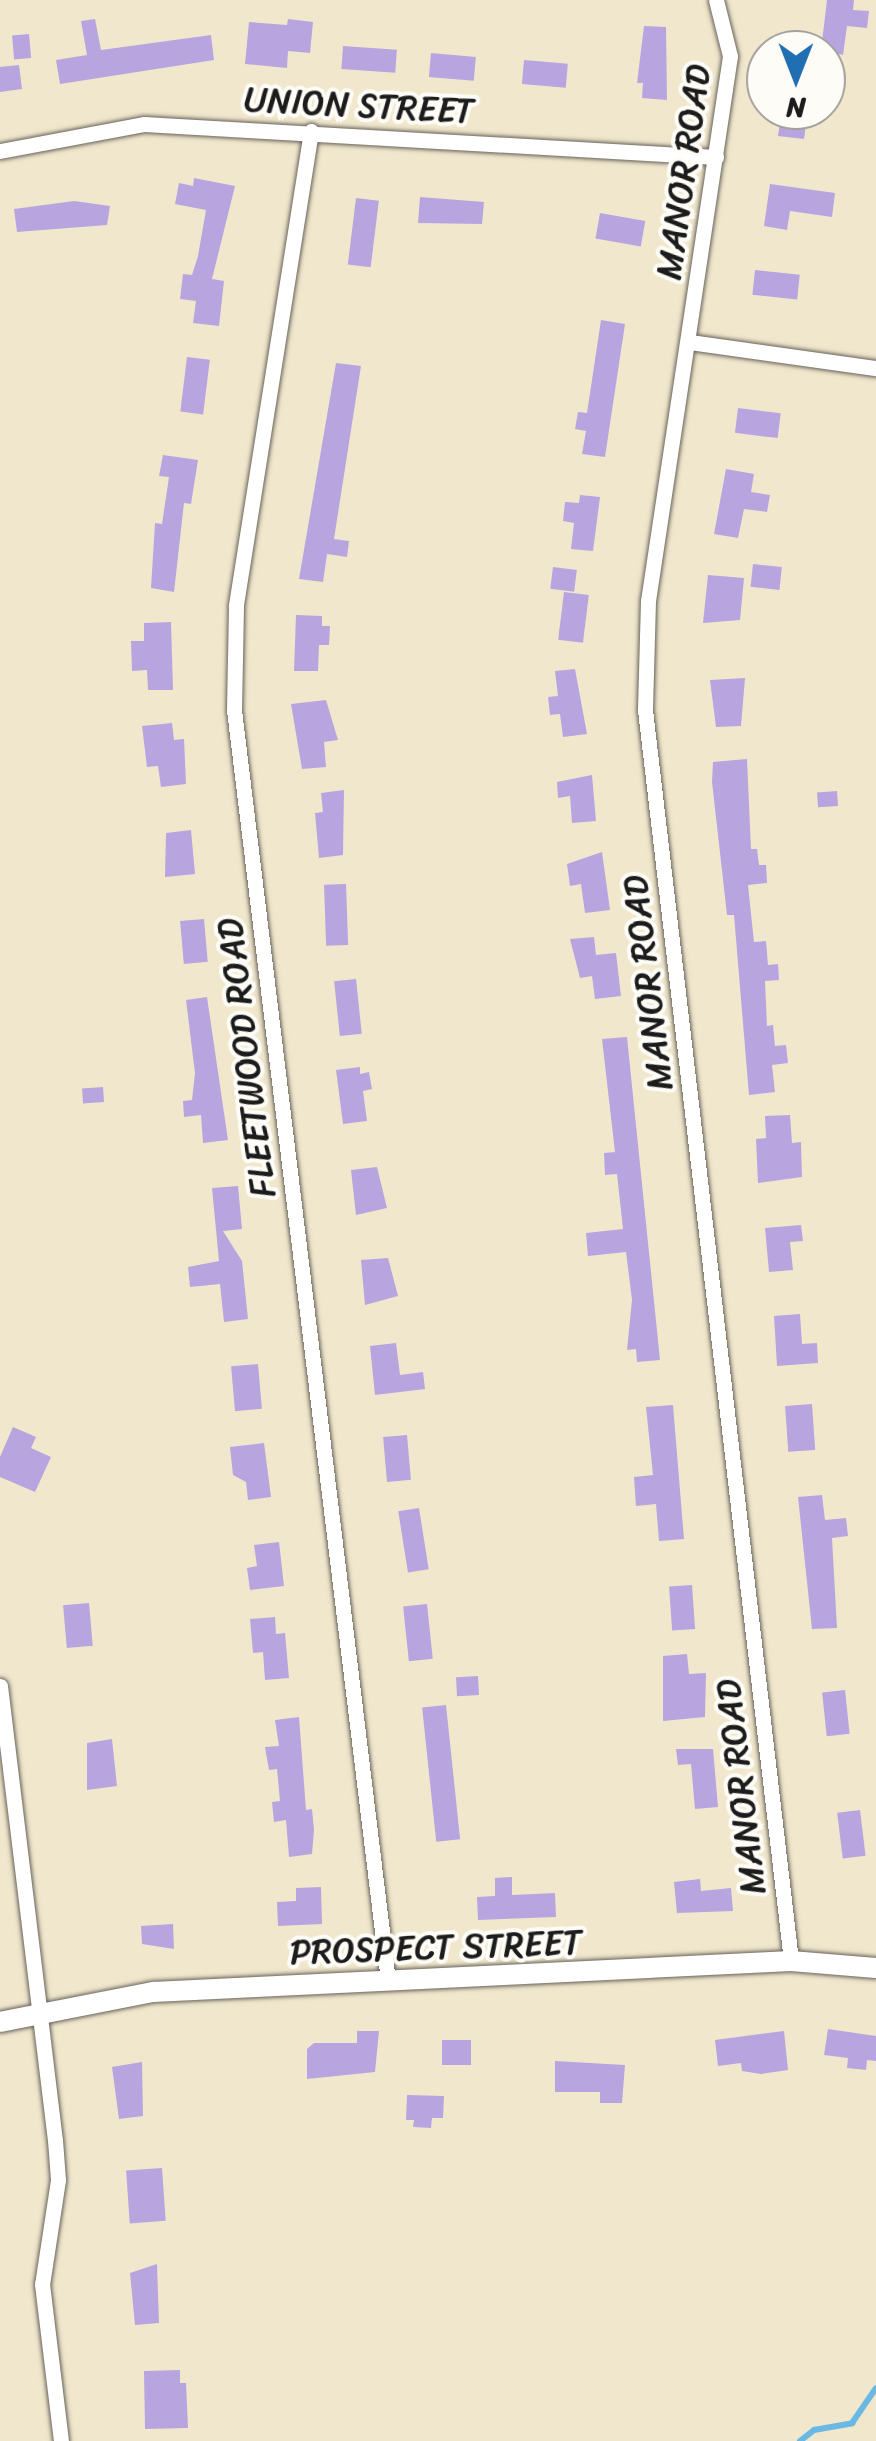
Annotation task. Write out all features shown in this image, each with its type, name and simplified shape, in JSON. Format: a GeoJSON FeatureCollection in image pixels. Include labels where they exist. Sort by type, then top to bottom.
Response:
{"type":"FeatureCollection","features":[{"type":"Feature","properties":{"kind":"street","name":"MANOR ROAD"},"geometry":{"type":"LineString","coordinates":[[716,0],[730,56],[648,601],[646,710],[791,1962]]}},
{"type":"Feature","properties":{"kind":"street","name":"UNION STREET"},"geometry":{"type":"LineString","coordinates":[[0,151],[144,124],[716,158]]}},
{"type":"Feature","properties":{"kind":"street","name":"FLEETWOOD ROAD"},"geometry":{"type":"LineString","coordinates":[[310,131],[236,606],[234,710],[388,1980]]}},
{"type":"Feature","properties":{"kind":"street"},"geometry":{"type":"LineString","coordinates":[[690,342],[876,368]]}},
{"type":"Feature","properties":{"kind":"street"},"geometry":{"type":"LineString","coordinates":[[0,1686],[58,2180],[42,2284],[61,2441]]}},
{"type":"Feature","properties":{"kind":"street","name":"PROSPECT STREET"},"geometry":{"type":"LineString","coordinates":[[0,2022],[153,1992],[791,1962],[876,1968]]}},
{"type":"Feature","properties":{"kind":"building"},"geometry":{"type":"Polygon","coordinates":[[[827,0],[854,0],[853,10],[869,11],[867,28],[847,26],[846,33],[846,30],[823,30],[827,0]]]}},
{"type":"Feature","properties":{"kind":"building"},"geometry":{"type":"Polygon","coordinates":[[[95,19],[101,50],[211,35],[214,60],[60,84],[56,60],[87,55],[81,21],[95,19]]]}},
{"type":"Feature","properties":{"kind":"building"},"geometry":{"type":"Polygon","coordinates":[[[288,19],[313,22],[310,53],[288,51],[287,68],[245,64],[249,22],[287,25],[288,19]]]}},
{"type":"Feature","properties":{"kind":"building"},"geometry":{"type":"Polygon","coordinates":[[[644,26],[666,27],[667,100],[642,98],[643,83],[637,83],[644,26]]]}},
{"type":"Feature","properties":{"kind":"building"},"geometry":{"type":"Polygon","coordinates":[[[29,34],[31,58],[14,59],[12,35],[29,34]]]}},
{"type":"Feature","properties":{"kind":"building"},"geometry":{"type":"Polygon","coordinates":[[[343,46],[397,50],[395,73],[341,69],[343,46]]]}},
{"type":"Feature","properties":{"kind":"building"},"geometry":{"type":"Polygon","coordinates":[[[431,53],[476,57],[474,81],[429,77],[431,53]]]}},
{"type":"Feature","properties":{"kind":"building"},"geometry":{"type":"Polygon","coordinates":[[[524,60],[568,64],[566,88],[522,84],[524,60]]]}},
{"type":"Feature","properties":{"kind":"building"},"geometry":{"type":"Polygon","coordinates":[[[19,65],[22,89],[0,92],[0,67],[19,65]]]}},
{"type":"Feature","properties":{"kind":"building"},"geometry":{"type":"Polygon","coordinates":[[[779,130],[805,130],[804,139],[778,136],[779,130]]]}},
{"type":"Feature","properties":{"kind":"building"},"geometry":{"type":"Polygon","coordinates":[[[194,178],[235,186],[212,279],[224,281],[219,326],[193,323],[196,301],[180,299],[183,274],[192,275],[198,256],[206,210],[175,204],[179,183],[193,186],[194,178]]]}},
{"type":"Feature","properties":{"kind":"building"},"geometry":{"type":"Polygon","coordinates":[[[770,184],[835,193],[832,217],[790,211],[787,230],[764,226],[770,184]]]}},
{"type":"Feature","properties":{"kind":"building"},"geometry":{"type":"Polygon","coordinates":[[[420,197],[484,202],[482,224],[418,223],[420,197]]]}},
{"type":"Feature","properties":{"kind":"building"},"geometry":{"type":"Polygon","coordinates":[[[356,198],[379,201],[371,267],[348,265],[356,198]]]}},
{"type":"Feature","properties":{"kind":"building"},"geometry":{"type":"Polygon","coordinates":[[[74,201],[110,206],[107,225],[17,232],[14,209],[74,201]]]}},
{"type":"Feature","properties":{"kind":"building"},"geometry":{"type":"Polygon","coordinates":[[[600,213],[645,221],[641,247],[595,239],[600,213]]]}},
{"type":"Feature","properties":{"kind":"building"},"geometry":{"type":"Polygon","coordinates":[[[755,270],[800,275],[797,300],[752,295],[755,270]]]}},
{"type":"Feature","properties":{"kind":"building"},"geometry":{"type":"Polygon","coordinates":[[[601,320],[625,324],[605,457],[582,454],[586,431],[575,429],[578,412],[587,413],[601,320]]]}},
{"type":"Feature","properties":{"kind":"building"},"geometry":{"type":"Polygon","coordinates":[[[187,357],[210,360],[203,414],[180,412],[187,357]]]}},
{"type":"Feature","properties":{"kind":"building"},"geometry":{"type":"Polygon","coordinates":[[[336,363],[361,366],[334,539],[349,541],[347,557],[327,554],[323,582],[299,579],[336,363]]]}},
{"type":"Feature","properties":{"kind":"building"},"geometry":{"type":"Polygon","coordinates":[[[738,408],[781,413],[778,438],[735,433],[738,408]]]}},
{"type":"Feature","properties":{"kind":"building"},"geometry":{"type":"Polygon","coordinates":[[[163,455],[198,460],[191,504],[184,503],[174,592],[151,588],[155,523],[162,524],[169,477],[159,476],[163,455]]]}},
{"type":"Feature","properties":{"kind":"building"},"geometry":{"type":"Polygon","coordinates":[[[726,469],[754,474],[751,492],[770,495],[767,512],[744,509],[738,538],[714,534],[726,469]]]}},
{"type":"Feature","properties":{"kind":"building"},"geometry":{"type":"Polygon","coordinates":[[[580,495],[600,497],[593,551],[571,549],[574,523],[563,521],[565,502],[579,503],[580,495]]]}},
{"type":"Feature","properties":{"kind":"building"},"geometry":{"type":"Polygon","coordinates":[[[753,564],[782,567],[779,590],[751,587],[753,564]]]}},
{"type":"Feature","properties":{"kind":"building"},"geometry":{"type":"Polygon","coordinates":[[[553,567],[577,570],[574,592],[550,589],[553,567]]]}},
{"type":"Feature","properties":{"kind":"building"},"geometry":{"type":"Polygon","coordinates":[[[708,575],[744,578],[740,620],[703,623],[708,575]]]}},
{"type":"Feature","properties":{"kind":"building"},"geometry":{"type":"Polygon","coordinates":[[[564,592],[589,595],[583,643],[558,640],[564,592]]]}},
{"type":"Feature","properties":{"kind":"building"},"geometry":{"type":"Polygon","coordinates":[[[296,615],[322,616],[322,626],[330,626],[329,645],[319,645],[318,671],[294,671],[296,615]]]}},
{"type":"Feature","properties":{"kind":"building"},"geometry":{"type":"Polygon","coordinates":[[[171,622],[173,690],[148,690],[147,670],[132,671],[131,641],[144,641],[144,623],[171,622]]]}},
{"type":"Feature","properties":{"kind":"building"},"geometry":{"type":"Polygon","coordinates":[[[575,669],[587,734],[563,737],[560,714],[550,715],[548,697],[558,696],[555,671],[575,669]]]}},
{"type":"Feature","properties":{"kind":"building"},"geometry":{"type":"Polygon","coordinates":[[[745,678],[741,726],[716,727],[710,680],[745,678]]]}},
{"type":"Feature","properties":{"kind":"building"},"geometry":{"type":"Polygon","coordinates":[[[326,700],[338,740],[324,742],[326,767],[302,769],[291,704],[326,700]]]}},
{"type":"Feature","properties":{"kind":"building"},"geometry":{"type":"Polygon","coordinates":[[[172,723],[174,740],[184,739],[186,784],[161,787],[158,766],[147,767],[142,726],[172,723]]]}},
{"type":"Feature","properties":{"kind":"building"},"geometry":{"type":"Polygon","coordinates":[[[747,759],[751,849],[757,849],[759,865],[766,865],[767,883],[748,885],[754,942],[766,941],[768,965],[778,964],[779,980],[765,981],[767,1026],[773,1025],[775,1046],[786,1045],[788,1063],[772,1065],[775,1092],[749,1095],[734,915],[727,915],[712,782],[713,762],[747,759]]]}},
{"type":"Feature","properties":{"kind":"building"},"geometry":{"type":"Polygon","coordinates":[[[592,775],[596,821],[572,823],[570,796],[558,798],[557,782],[592,775]]]}},
{"type":"Feature","properties":{"kind":"building"},"geometry":{"type":"Polygon","coordinates":[[[344,790],[343,855],[319,858],[315,813],[323,812],[321,793],[344,790]]]}},
{"type":"Feature","properties":{"kind":"building"},"geometry":{"type":"Polygon","coordinates":[[[837,791],[838,806],[818,807],[817,792],[837,791]]]}},
{"type":"Feature","properties":{"kind":"building"},"geometry":{"type":"Polygon","coordinates":[[[191,830],[195,874],[165,877],[166,833],[191,830]]]}},
{"type":"Feature","properties":{"kind":"building"},"geometry":{"type":"Polygon","coordinates":[[[602,852],[610,910],[585,913],[581,884],[570,886],[567,864],[602,852]]]}},
{"type":"Feature","properties":{"kind":"building"},"geometry":{"type":"Polygon","coordinates":[[[346,884],[348,945],[326,946],[324,885],[346,884]]]}},
{"type":"Feature","properties":{"kind":"building"},"geometry":{"type":"Polygon","coordinates":[[[204,919],[208,962],[184,964],[180,921],[204,919]]]}},
{"type":"Feature","properties":{"kind":"building"},"geometry":{"type":"Polygon","coordinates":[[[594,937],[596,955],[616,953],[621,996],[595,999],[592,976],[580,978],[570,939],[594,937]]]}},
{"type":"Feature","properties":{"kind":"building"},"geometry":{"type":"Polygon","coordinates":[[[356,979],[362,1034],[340,1036],[334,981],[356,979]]]}},
{"type":"Feature","properties":{"kind":"building"},"geometry":{"type":"Polygon","coordinates":[[[207,997],[228,1140],[203,1143],[201,1115],[184,1117],[183,1101],[192,1100],[195,1073],[186,1000],[207,997]]]}},
{"type":"Feature","properties":{"kind":"building"},"geometry":{"type":"Polygon","coordinates":[[[627,1037],[660,1360],[637,1362],[636,1349],[627,1350],[632,1300],[626,1252],[588,1256],[586,1233],[623,1229],[617,1174],[605,1175],[604,1153],[615,1152],[602,1039],[627,1037]]]}},
{"type":"Feature","properties":{"kind":"building"},"geometry":{"type":"Polygon","coordinates":[[[360,1067],[360,1074],[369,1072],[372,1089],[363,1091],[367,1121],[343,1124],[336,1070],[360,1067]]]}},
{"type":"Feature","properties":{"kind":"building"},"geometry":{"type":"Polygon","coordinates":[[[103,1087],[104,1102],[83,1103],[82,1088],[103,1087]]]}},
{"type":"Feature","properties":{"kind":"building"},"geometry":{"type":"Polygon","coordinates":[[[790,1115],[792,1143],[801,1142],[802,1177],[758,1183],[756,1139],[766,1138],[765,1116],[790,1115]]]}},
{"type":"Feature","properties":{"kind":"building"},"geometry":{"type":"Polygon","coordinates":[[[377,1167],[387,1208],[356,1215],[351,1170],[377,1167]]]}},
{"type":"Feature","properties":{"kind":"building"},"geometry":{"type":"Polygon","coordinates":[[[238,1186],[242,1229],[223,1231],[242,1261],[248,1319],[224,1322],[220,1284],[190,1287],[188,1267],[219,1261],[212,1188],[238,1186]]]}},
{"type":"Feature","properties":{"kind":"building"},"geometry":{"type":"Polygon","coordinates":[[[801,1225],[803,1241],[790,1242],[793,1270],[769,1272],[765,1228],[801,1225]]]}},
{"type":"Feature","properties":{"kind":"building"},"geometry":{"type":"Polygon","coordinates":[[[388,1258],[398,1296],[365,1305],[361,1260],[388,1258]]]}},
{"type":"Feature","properties":{"kind":"building"},"geometry":{"type":"Polygon","coordinates":[[[800,1314],[802,1344],[817,1343],[818,1363],[777,1366],[774,1316],[800,1314]]]}},
{"type":"Feature","properties":{"kind":"building"},"geometry":{"type":"Polygon","coordinates":[[[396,1343],[400,1375],[423,1372],[425,1389],[375,1395],[370,1346],[396,1343]]]}},
{"type":"Feature","properties":{"kind":"building"},"geometry":{"type":"Polygon","coordinates":[[[258,1364],[262,1409],[235,1411],[231,1366],[258,1364]]]}},
{"type":"Feature","properties":{"kind":"building"},"geometry":{"type":"Polygon","coordinates":[[[812,1404],[815,1450],[788,1452],[785,1406],[812,1404]]]}},
{"type":"Feature","properties":{"kind":"building"},"geometry":{"type":"Polygon","coordinates":[[[673,1405],[684,1539],[659,1541],[656,1504],[636,1506],[634,1477],[653,1475],[646,1407],[673,1405]]]}},
{"type":"Feature","properties":{"kind":"building"},"geometry":{"type":"Polygon","coordinates":[[[13,1427],[36,1437],[31,1448],[51,1457],[35,1492],[0,1477],[0,1457],[13,1427]]]}},
{"type":"Feature","properties":{"kind":"building"},"geometry":{"type":"Polygon","coordinates":[[[407,1435],[411,1480],[387,1482],[383,1437],[407,1435]]]}},
{"type":"Feature","properties":{"kind":"building"},"geometry":{"type":"Polygon","coordinates":[[[264,1443],[271,1497],[248,1500],[246,1482],[233,1475],[230,1447],[264,1443]]]}},
{"type":"Feature","properties":{"kind":"building"},"geometry":{"type":"Polygon","coordinates":[[[822,1495],[825,1520],[846,1518],[848,1536],[832,1538],[837,1628],[812,1629],[798,1497],[822,1495]]]}},
{"type":"Feature","properties":{"kind":"building"},"geometry":{"type":"Polygon","coordinates":[[[419,1508],[429,1569],[408,1573],[398,1511],[419,1508]]]}},
{"type":"Feature","properties":{"kind":"building"},"geometry":{"type":"Polygon","coordinates":[[[279,1542],[284,1586],[250,1590],[247,1568],[257,1566],[254,1545],[279,1542]]]}},
{"type":"Feature","properties":{"kind":"building"},"geometry":{"type":"Polygon","coordinates":[[[692,1585],[695,1629],[672,1630],[669,1587],[692,1585]]]}},
{"type":"Feature","properties":{"kind":"building"},"geometry":{"type":"Polygon","coordinates":[[[89,1603],[93,1646],[67,1648],[63,1605],[89,1603]]]}},
{"type":"Feature","properties":{"kind":"building"},"geometry":{"type":"Polygon","coordinates":[[[427,1604],[433,1659],[409,1661],[403,1607],[427,1604]]]}},
{"type":"Feature","properties":{"kind":"building"},"geometry":{"type":"Polygon","coordinates":[[[275,1617],[276,1634],[285,1633],[289,1678],[265,1680],[263,1652],[253,1653],[250,1619],[275,1617]]]}},
{"type":"Feature","properties":{"kind":"building"},"geometry":{"type":"Polygon","coordinates":[[[687,1654],[689,1674],[706,1673],[705,1717],[663,1721],[663,1656],[687,1654]]]}},
{"type":"Feature","properties":{"kind":"building"},"geometry":{"type":"Polygon","coordinates":[[[478,1676],[479,1695],[457,1696],[456,1677],[478,1676]]]}},
{"type":"Feature","properties":{"kind":"building"},"geometry":{"type":"Polygon","coordinates":[[[845,1690],[850,1734],[827,1736],[822,1692],[845,1690]]]}},
{"type":"Feature","properties":{"kind":"building"},"geometry":{"type":"Polygon","coordinates":[[[446,1705],[460,1839],[436,1842],[422,1708],[446,1705]]]}},
{"type":"Feature","properties":{"kind":"building"},"geometry":{"type":"Polygon","coordinates":[[[299,1717],[306,1810],[312,1809],[314,1830],[312,1854],[289,1857],[286,1820],[274,1822],[272,1802],[280,1801],[277,1769],[269,1770],[265,1747],[279,1746],[275,1720],[299,1717]]]}},
{"type":"Feature","properties":{"kind":"building"},"geometry":{"type":"Polygon","coordinates":[[[112,1739],[117,1786],[87,1790],[87,1743],[112,1739]]]}},
{"type":"Feature","properties":{"kind":"building"},"geometry":{"type":"Polygon","coordinates":[[[676,1749],[713,1749],[718,1807],[695,1809],[691,1764],[678,1765],[676,1749]]]}},
{"type":"Feature","properties":{"kind":"building"},"geometry":{"type":"Polygon","coordinates":[[[860,1810],[866,1856],[843,1858],[837,1813],[860,1810]]]}},
{"type":"Feature","properties":{"kind":"building"},"geometry":{"type":"Polygon","coordinates":[[[512,1877],[512,1895],[555,1893],[556,1917],[478,1920],[477,1897],[495,1896],[495,1878],[512,1877]]]}},
{"type":"Feature","properties":{"kind":"building"},"geometry":{"type":"Polygon","coordinates":[[[700,1879],[701,1891],[731,1888],[733,1911],[677,1913],[674,1882],[700,1879]]]}},
{"type":"Feature","properties":{"kind":"building"},"geometry":{"type":"Polygon","coordinates":[[[321,1887],[322,1924],[278,1926],[277,1902],[296,1901],[296,1888],[321,1887]]]}},
{"type":"Feature","properties":{"kind":"building"},"geometry":{"type":"Polygon","coordinates":[[[173,1924],[174,1949],[142,1944],[141,1926],[173,1924]]]}},
{"type":"Feature","properties":{"kind":"building"},"geometry":{"type":"Polygon","coordinates":[[[828,2029],[876,2036],[876,2061],[867,2060],[866,2070],[847,2068],[848,2058],[824,2055],[828,2029]]]}},
{"type":"Feature","properties":{"kind":"building"},"geometry":{"type":"Polygon","coordinates":[[[357,2031],[379,2031],[375,2072],[307,2079],[307,2049],[314,2043],[357,2043],[357,2031]]]}},
{"type":"Feature","properties":{"kind":"building"},"geometry":{"type":"Polygon","coordinates":[[[784,2031],[788,2070],[761,2074],[742,2071],[741,2063],[718,2066],[715,2040],[784,2031]]]}},
{"type":"Feature","properties":{"kind":"building"},"geometry":{"type":"Polygon","coordinates":[[[442,2040],[471,2040],[471,2065],[442,2065],[442,2040]]]}},
{"type":"Feature","properties":{"kind":"building"},"geometry":{"type":"Polygon","coordinates":[[[555,2061],[625,2065],[622,2103],[600,2103],[600,2092],[555,2092],[555,2061]]]}},
{"type":"Feature","properties":{"kind":"building"},"geometry":{"type":"Polygon","coordinates":[[[142,2062],[143,2116],[119,2119],[112,2067],[142,2062]]]}},
{"type":"Feature","properties":{"kind":"building"},"geometry":{"type":"Polygon","coordinates":[[[407,2095],[444,2096],[443,2118],[432,2118],[431,2128],[413,2127],[414,2120],[406,2120],[407,2095]]]}},
{"type":"Feature","properties":{"kind":"building"},"geometry":{"type":"Polygon","coordinates":[[[162,2168],[166,2221],[130,2223],[126,2171],[162,2168]]]}},
{"type":"Feature","properties":{"kind":"building"},"geometry":{"type":"Polygon","coordinates":[[[157,2264],[159,2323],[135,2325],[130,2273],[157,2264]]]}},
{"type":"Feature","properties":{"kind":"building"},"geometry":{"type":"Polygon","coordinates":[[[180,2370],[180,2383],[186,2383],[188,2428],[145,2429],[144,2371],[180,2370]]]}},
{"type":"Feature","properties":{"kind":"waterway"},"geometry":{"type":"LineString","coordinates":[[800,2441],[814,2430],[852,2423],[876,2388]]}}]}
